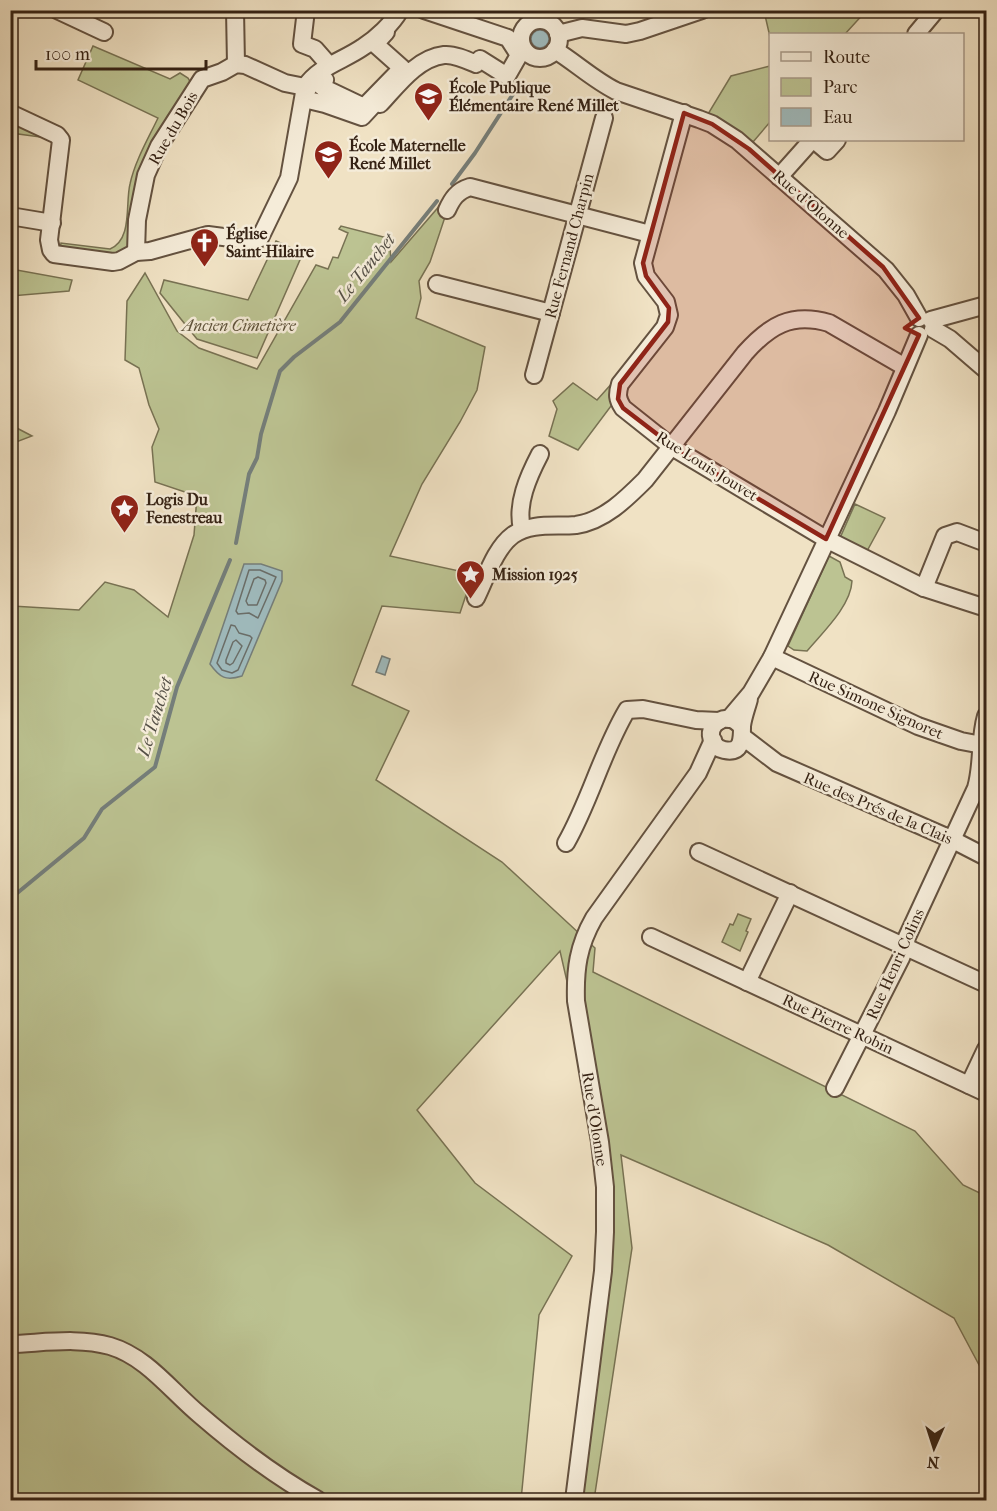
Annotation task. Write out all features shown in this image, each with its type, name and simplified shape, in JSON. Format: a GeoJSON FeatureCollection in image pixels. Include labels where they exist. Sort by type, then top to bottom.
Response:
{"type":"FeatureCollection","features":[{"type":"Feature","properties":{"kind":"street"},"geometry":{"type":"LineString","coordinates":[[57,10],[104,32]]}},
{"type":"Feature","properties":{"kind":"street"},"geometry":{"type":"LineString","coordinates":[[235,10],[236,64],[245,65],[285,83],[304,87]]}},
{"type":"Feature","properties":{"kind":"street"},"geometry":{"type":"LineString","coordinates":[[306,10],[302,44],[315,49],[329,65]]}},
{"type":"Feature","properties":{"kind":"street"},"geometry":{"type":"LineString","coordinates":[[10,113],[57,135],[61,140],[50,245],[54,254],[113,262],[136,252],[150,251],[208,235],[254,241],[260,238],[289,178],[304,87],[310,79],[329,65],[364,47],[396,18],[400,10]]}},
{"type":"Feature","properties":{"kind":"street"},"geometry":{"type":"LineString","coordinates":[[411,10],[375,44],[402,68],[364,107],[322,87],[325,80],[321,77],[316,79],[304,99],[362,117],[375,103],[380,104],[408,74],[431,58],[446,54],[476,64],[480,59],[507,76],[519,55],[508,38],[424,10]]}},
{"type":"Feature","properties":{"kind":"street"},"geometry":{"type":"LineString","coordinates":[[439,10],[521,36]]}},
{"type":"Feature","properties":{"kind":"street"},"geometry":{"type":"LineString","coordinates":[[557,42],[551,23],[539,20],[527,24],[521,36],[523,48],[532,56],[545,57],[557,42],[582,28],[626,34],[640,32],[702,10]]}},
{"type":"Feature","properties":{"kind":"street"},"geometry":{"type":"LineString","coordinates":[[917,33],[936,10]]}},
{"type":"Feature","properties":{"kind":"street","name":"Rue d'Olonne"},"geometry":{"type":"LineString","coordinates":[[557,42],[603,84],[616,91],[706,122],[724,131],[749,149],[886,270],[906,295],[925,326]]}},
{"type":"Feature","properties":{"kind":"street","name":"Rue du Bois"},"geometry":{"type":"LineString","coordinates":[[136,252],[137,220],[146,175],[159,146],[202,79],[236,64]]}},
{"type":"Feature","properties":{"kind":"street","name":"Rue Louis Jouvet"},"geometry":{"type":"LineString","coordinates":[[684,113],[643,262],[643,270],[666,302],[669,315],[665,327],[620,384],[618,399],[623,408],[672,447],[826,539],[924,588],[987,609]]}},
{"type":"Feature","properties":{"kind":"street","name":"Rue Fernand Charpin"},"geometry":{"type":"LineString","coordinates":[[534,375],[604,118]]}},
{"type":"Feature","properties":{"kind":"street"},"geometry":{"type":"LineString","coordinates":[[779,177],[812,141]]}},
{"type":"Feature","properties":{"kind":"street"},"geometry":{"type":"LineString","coordinates":[[814,141],[827,151],[836,141]]}},
{"type":"Feature","properties":{"kind":"street"},"geometry":{"type":"LineString","coordinates":[[447,210],[459,192],[470,187],[650,234]]}},
{"type":"Feature","properties":{"kind":"street"},"geometry":{"type":"LineString","coordinates":[[10,216],[52,223]]}},
{"type":"Feature","properties":{"kind":"street"},"geometry":{"type":"LineString","coordinates":[[437,284],[551,313]]}},
{"type":"Feature","properties":{"kind":"street"},"geometry":{"type":"LineString","coordinates":[[727,734],[772,657],[925,326],[987,305]]}},
{"type":"Feature","properties":{"kind":"street"},"geometry":{"type":"LineString","coordinates":[[476,598],[505,542],[522,529],[577,525],[602,516],[616,507],[645,480],[759,337],[771,328],[799,319],[828,323],[906,367]]}},
{"type":"Feature","properties":{"kind":"street"},"geometry":{"type":"LineString","coordinates":[[925,326],[950,339],[987,370]]}},
{"type":"Feature","properties":{"kind":"street"},"geometry":{"type":"LineString","coordinates":[[522,529],[519,517],[520,506],[540,454]]}},
{"type":"Feature","properties":{"kind":"street"},"geometry":{"type":"LineString","coordinates":[[924,588],[945,536],[957,532],[987,543]]}},
{"type":"Feature","properties":{"kind":"street","name":"Rue Simone Signoret"},"geometry":{"type":"LineString","coordinates":[[772,657],[918,726],[961,741],[982,745]]}},
{"type":"Feature","properties":{"kind":"street","name":"Rue des Prés de la Clais"},"geometry":{"type":"LineString","coordinates":[[566,843],[616,729],[627,710],[643,709],[696,720],[727,734],[801,775],[951,839],[987,857]]}},
{"type":"Feature","properties":{"kind":"street","name":"Rue Henri Colins"},"geometry":{"type":"LineString","coordinates":[[835,1088],[863,1036],[905,947],[906,937],[951,839],[981,790],[983,727],[987,716]]}},
{"type":"Feature","properties":{"kind":"street","name":"Rue d'Olonne"},"geometry":{"type":"LineString","coordinates":[[574,1500],[603,1271],[605,1232],[600,1142],[576,1001],[578,961],[584,937],[594,918],[727,734]]}},
{"type":"Feature","properties":{"kind":"street"},"geometry":{"type":"LineString","coordinates":[[699,852],[987,984]]}},
{"type":"Feature","properties":{"kind":"street"},"geometry":{"type":"LineString","coordinates":[[747,982],[790,893]]}},
{"type":"Feature","properties":{"kind":"street","name":"Rue Pierre Robin"},"geometry":{"type":"LineString","coordinates":[[651,937],[987,1093]]}},
{"type":"Feature","properties":{"kind":"street"},"geometry":{"type":"LineString","coordinates":[[969,1085],[987,1049]]}},
{"type":"Feature","properties":{"kind":"street"},"geometry":{"type":"LineString","coordinates":[[10,1344],[76,1342],[111,1347],[130,1354],[146,1365],[191,1408],[236,1446],[275,1474],[318,1500]]}},
{"type":"Feature","properties":{"kind":"highlighted area"},"geometry":{"type":"Polygon","coordinates":[[[684,113],[712,124],[749,149],[883,267],[919,318],[905,328],[919,335],[826,539],[683,454],[623,408],[618,399],[620,384],[668,322],[669,308],[646,276],[643,263],[684,113]]]}},
{"type":"Feature","properties":{"kind":"green space"},"geometry":{"type":"Polygon","coordinates":[[[764,10],[866,11],[846,33],[769,33],[764,10]]]}},
{"type":"Feature","properties":{"kind":"green space"},"geometry":{"type":"Polygon","coordinates":[[[93,46],[170,79],[180,73],[191,83],[167,117],[142,173],[130,248],[117,256],[60,249],[61,243],[110,249],[117,244],[122,237],[127,220],[132,175],[158,118],[78,80],[93,46]]]}},
{"type":"Feature","properties":{"kind":"green space"},"geometry":{"type":"Polygon","coordinates":[[[769,66],[769,123],[753,142],[708,114],[731,76],[769,66]]]}},
{"type":"Feature","properties":{"kind":"green space"},"geometry":{"type":"Polygon","coordinates":[[[10,119],[28,127],[40,137],[11,133],[10,119]]]}},
{"type":"Feature","properties":{"kind":"green space"},"geometry":{"type":"Polygon","coordinates":[[[442,203],[445,217],[430,262],[419,281],[421,298],[416,318],[485,347],[477,390],[422,484],[390,556],[473,574],[460,613],[382,606],[352,685],[409,711],[376,780],[502,862],[595,948],[593,972],[915,1131],[963,1185],[986,1196],[986,1378],[954,1318],[828,1245],[621,1155],[632,1248],[594,1500],[570,1500],[607,1156],[560,951],[417,1110],[475,1183],[572,1256],[539,1315],[521,1500],[11,1500],[11,607],[79,610],[105,582],[134,590],[168,617],[194,535],[197,496],[155,482],[152,447],[159,429],[149,405],[139,368],[125,360],[127,301],[145,273],[177,331],[199,348],[257,369],[316,265],[328,269],[333,257],[338,258],[348,233],[339,229],[341,226],[395,240],[390,248],[391,262],[442,203]]]}},
{"type":"Feature","properties":{"kind":"green space","name":"Ancien Cimetière"},"geometry":{"type":"Polygon","coordinates":[[[276,241],[303,253],[257,358],[197,339],[160,293],[164,280],[248,300],[276,241]]]}},
{"type":"Feature","properties":{"kind":"green space"},"geometry":{"type":"Polygon","coordinates":[[[11,269],[72,280],[69,291],[11,296],[11,269]]]}},
{"type":"Feature","properties":{"kind":"green space"},"geometry":{"type":"Polygon","coordinates":[[[614,381],[614,402],[578,450],[549,436],[557,409],[553,401],[573,383],[597,400],[614,381]]]}},
{"type":"Feature","properties":{"kind":"green space"},"geometry":{"type":"Polygon","coordinates":[[[11,425],[32,436],[11,444],[11,425]]]}},
{"type":"Feature","properties":{"kind":"green space"},"geometry":{"type":"Polygon","coordinates":[[[855,504],[885,518],[867,551],[840,538],[855,504]]]}},
{"type":"Feature","properties":{"kind":"green space"},"geometry":{"type":"Polygon","coordinates":[[[829,556],[840,562],[845,577],[852,581],[847,600],[835,619],[807,651],[794,650],[788,646],[829,556]]]}},
{"type":"Feature","properties":{"kind":"green space"},"geometry":{"type":"Polygon","coordinates":[[[738,914],[751,919],[740,951],[722,942],[730,924],[733,925],[738,914]]]}},
{"type":"Feature","properties":{"kind":"water"},"geometry":{"type":"Polygon","coordinates":[[[536,30],[544,30],[549,35],[547,46],[536,48],[531,43],[531,35],[536,30]]]}},
{"type":"Feature","properties":{"kind":"water"},"geometry":{"type":"Polygon","coordinates":[[[244,564],[261,564],[282,571],[282,581],[242,676],[227,678],[220,675],[210,664],[244,564]]]}},
{"type":"Feature","properties":{"kind":"water"},"geometry":{"type":"Polygon","coordinates":[[[382,656],[390,659],[385,675],[376,672],[382,656]]]}},
{"type":"Feature","properties":{"kind":"waterway","name":"Le Tanchet"},"geometry":{"type":"LineString","coordinates":[[452,184],[515,91]]}},
{"type":"Feature","properties":{"kind":"waterway","name":"Le Tanchet"},"geometry":{"type":"LineString","coordinates":[[236,543],[249,474],[257,458],[261,434],[280,371],[294,357],[340,322],[437,201]]}},
{"type":"Feature","properties":{"kind":"waterway","name":"Le Tanchet"},"geometry":{"type":"LineString","coordinates":[[10,899],[84,838],[102,809],[155,767],[177,687],[230,560]]}},
{"type":"Feature","properties":{"kind":"place","name":"École Publique Élémentaire René Millet"},"geometry":{"type":"Point","coordinates":[428,122]}},
{"type":"Feature","properties":{"kind":"place","name":"École Maternelle René Millet"},"geometry":{"type":"Point","coordinates":[328,180]}},
{"type":"Feature","properties":{"kind":"place","name":"Église Saint-Hilaire"},"geometry":{"type":"Point","coordinates":[205,268]}},
{"type":"Feature","properties":{"kind":"place","name":"Logis Du Fenestreau"},"geometry":{"type":"Point","coordinates":[125,534]}},
{"type":"Feature","properties":{"kind":"place","name":"Mission 1925"},"geometry":{"type":"Point","coordinates":[471,600]}}]}
